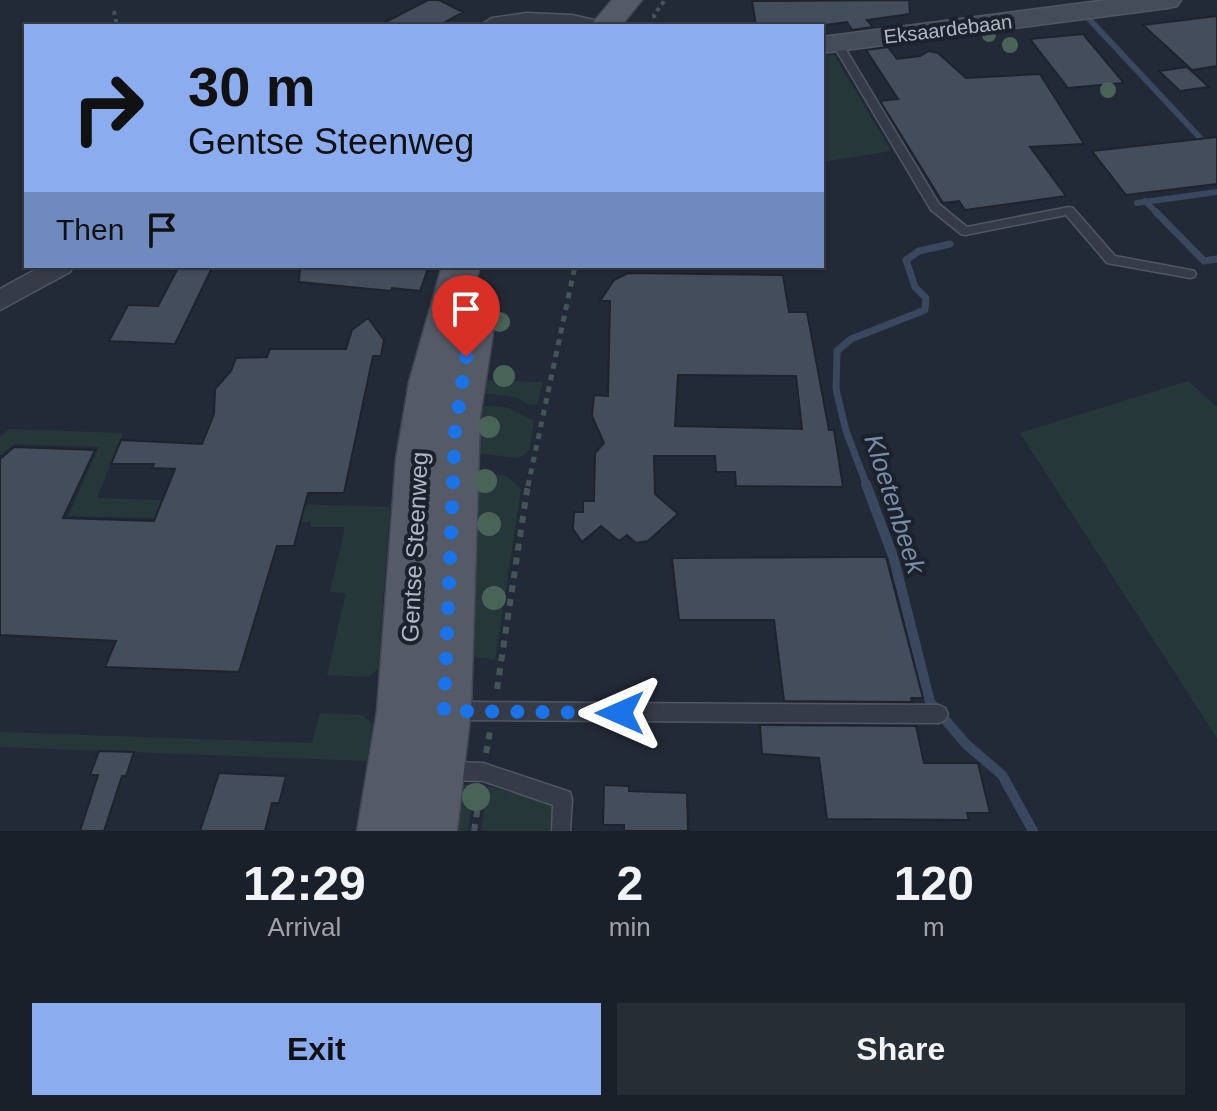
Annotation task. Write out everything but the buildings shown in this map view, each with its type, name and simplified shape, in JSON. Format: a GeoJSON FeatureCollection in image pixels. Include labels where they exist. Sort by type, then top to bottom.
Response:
{"type":"FeatureCollection","features":[{"type":"Feature","properties":{"kind":"main road"},"geometry":{"type":"LineString","coordinates":[[607,24],[628,0]]}},
{"type":"Feature","properties":{"kind":"main road"},"geometry":{"type":"LineString","coordinates":[[636,24],[655,0]]}},
{"type":"Feature","properties":{"kind":"main road","name":"Eksaardebaan"},"geometry":{"type":"LineString","coordinates":[[830,44],[1168,0]]}},
{"type":"Feature","properties":{"kind":"main road","name":"Gentse Steenweg"},"geometry":{"type":"LineString","coordinates":[[424,711],[419,459],[430,382],[460,268]]}},
{"type":"Feature","properties":{"kind":"main road","name":"Gentse Steenweg"},"geometry":{"type":"LineString","coordinates":[[427,831],[416,773],[455,432],[466,357],[489,268]]}},
{"type":"Feature","properties":{"kind":"main road","name":"Gentse Steenweg"},"geometry":{"type":"LineString","coordinates":[[387,831],[416,773]]}},
{"type":"Feature","properties":{"kind":"street"},"geometry":{"type":"LineString","coordinates":[[495,24],[508,20],[568,20],[587,24]]}},
{"type":"Feature","properties":{"kind":"street"},"geometry":{"type":"LineString","coordinates":[[0,301],[58,268]]}},
{"type":"Feature","properties":{"kind":"lane"},"geometry":{"type":"LineString","coordinates":[[830,44],[935,207],[965,231],[1069,211],[1111,260],[1190,274]]}},
{"type":"Feature","properties":{"kind":"lane"},"geometry":{"type":"LineString","coordinates":[[424,711],[939,714]]}},
{"type":"Feature","properties":{"kind":"lane"},"geometry":{"type":"LineString","coordinates":[[416,773],[483,772],[563,799],[561,831]]}},
{"type":"Feature","properties":{"kind":"path"},"geometry":{"type":"LineString","coordinates":[[656,24],[654,15],[665,0]]}},
{"type":"Feature","properties":{"kind":"path"},"geometry":{"type":"LineString","coordinates":[[114,11],[117,24]]}},
{"type":"Feature","properties":{"kind":"path"},"geometry":{"type":"LineString","coordinates":[[474,831],[530,470],[543,398],[575,268]]}},
{"type":"Feature","properties":{"kind":"shaded area"},"geometry":{"type":"Polygon","coordinates":[[[834,55],[891,151],[824,162],[824,56],[834,55]]]}},
{"type":"Feature","properties":{"kind":"shaded area"},"geometry":{"type":"Polygon","coordinates":[[[470,380],[543,382],[537,405],[527,404],[516,397],[469,392],[470,380]]]}},
{"type":"Feature","properties":{"kind":"shaded area"},"geometry":{"type":"Polygon","coordinates":[[[1188,381],[1217,407],[1217,738],[1020,433],[1188,381]]]}},
{"type":"Feature","properties":{"kind":"shaded area"},"geometry":{"type":"Polygon","coordinates":[[[467,408],[509,408],[534,421],[530,448],[525,455],[516,458],[471,452],[467,408]]]}},
{"type":"Feature","properties":{"kind":"shaded area"},"geometry":{"type":"Polygon","coordinates":[[[9,429],[123,433],[97,498],[390,507],[378,669],[368,677],[327,675],[346,593],[330,592],[345,527],[310,527],[311,522],[68,516],[99,447],[14,444],[0,456],[0,437],[9,429]]]}},
{"type":"Feature","properties":{"kind":"shaded area"},"geometry":{"type":"Polygon","coordinates":[[[476,472],[506,476],[521,489],[495,660],[467,656],[476,472]]]}},
{"type":"Feature","properties":{"kind":"shaded area"},"geometry":{"type":"Polygon","coordinates":[[[320,713],[363,715],[373,724],[367,761],[0,747],[0,732],[312,743],[320,713]]]}},
{"type":"Feature","properties":{"kind":"shaded area"},"geometry":{"type":"Polygon","coordinates":[[[458,785],[475,785],[468,831],[453,831],[458,785]]]}},
{"type":"Feature","properties":{"kind":"shaded area"},"geometry":{"type":"Polygon","coordinates":[[[488,786],[554,805],[552,831],[481,831],[488,786]]]}},
{"type":"Feature","properties":{"kind":"waterway","name":"Kloetenbeek"},"geometry":{"type":"LineString","coordinates":[[1089,19],[1217,156]]}},
{"type":"Feature","properties":{"kind":"waterway","name":"Kloetenbeek"},"geometry":{"type":"LineString","coordinates":[[1146,202],[1217,192]]}},
{"type":"Feature","properties":{"kind":"waterway","name":"Kloetenbeek"},"geometry":{"type":"LineString","coordinates":[[1137,203],[1146,202]]}},
{"type":"Feature","properties":{"kind":"waterway"},"geometry":{"type":"LineString","coordinates":[[1146,202],[1156,212]]}},
{"type":"Feature","properties":{"kind":"waterway"},"geometry":{"type":"LineString","coordinates":[[1156,212],[1204,261],[1217,259]]}},
{"type":"Feature","properties":{"kind":"waterway","name":"Kloetenbeek"},"geometry":{"type":"LineString","coordinates":[[867,486],[846,431],[836,389],[837,351],[851,339],[925,310],[926,298],[915,287],[906,260],[919,251],[950,244]]}},
{"type":"Feature","properties":{"kind":"waterway","name":"Kloetenbeek"},"geometry":{"type":"LineString","coordinates":[[866,484],[894,559],[930,702],[966,744],[1002,775],[1033,831]]}},
{"type":"Feature","properties":{"kind":"route"},"geometry":{"type":"LineString","coordinates":[[466,357],[455,432],[444,711],[620,713]]}}]}
